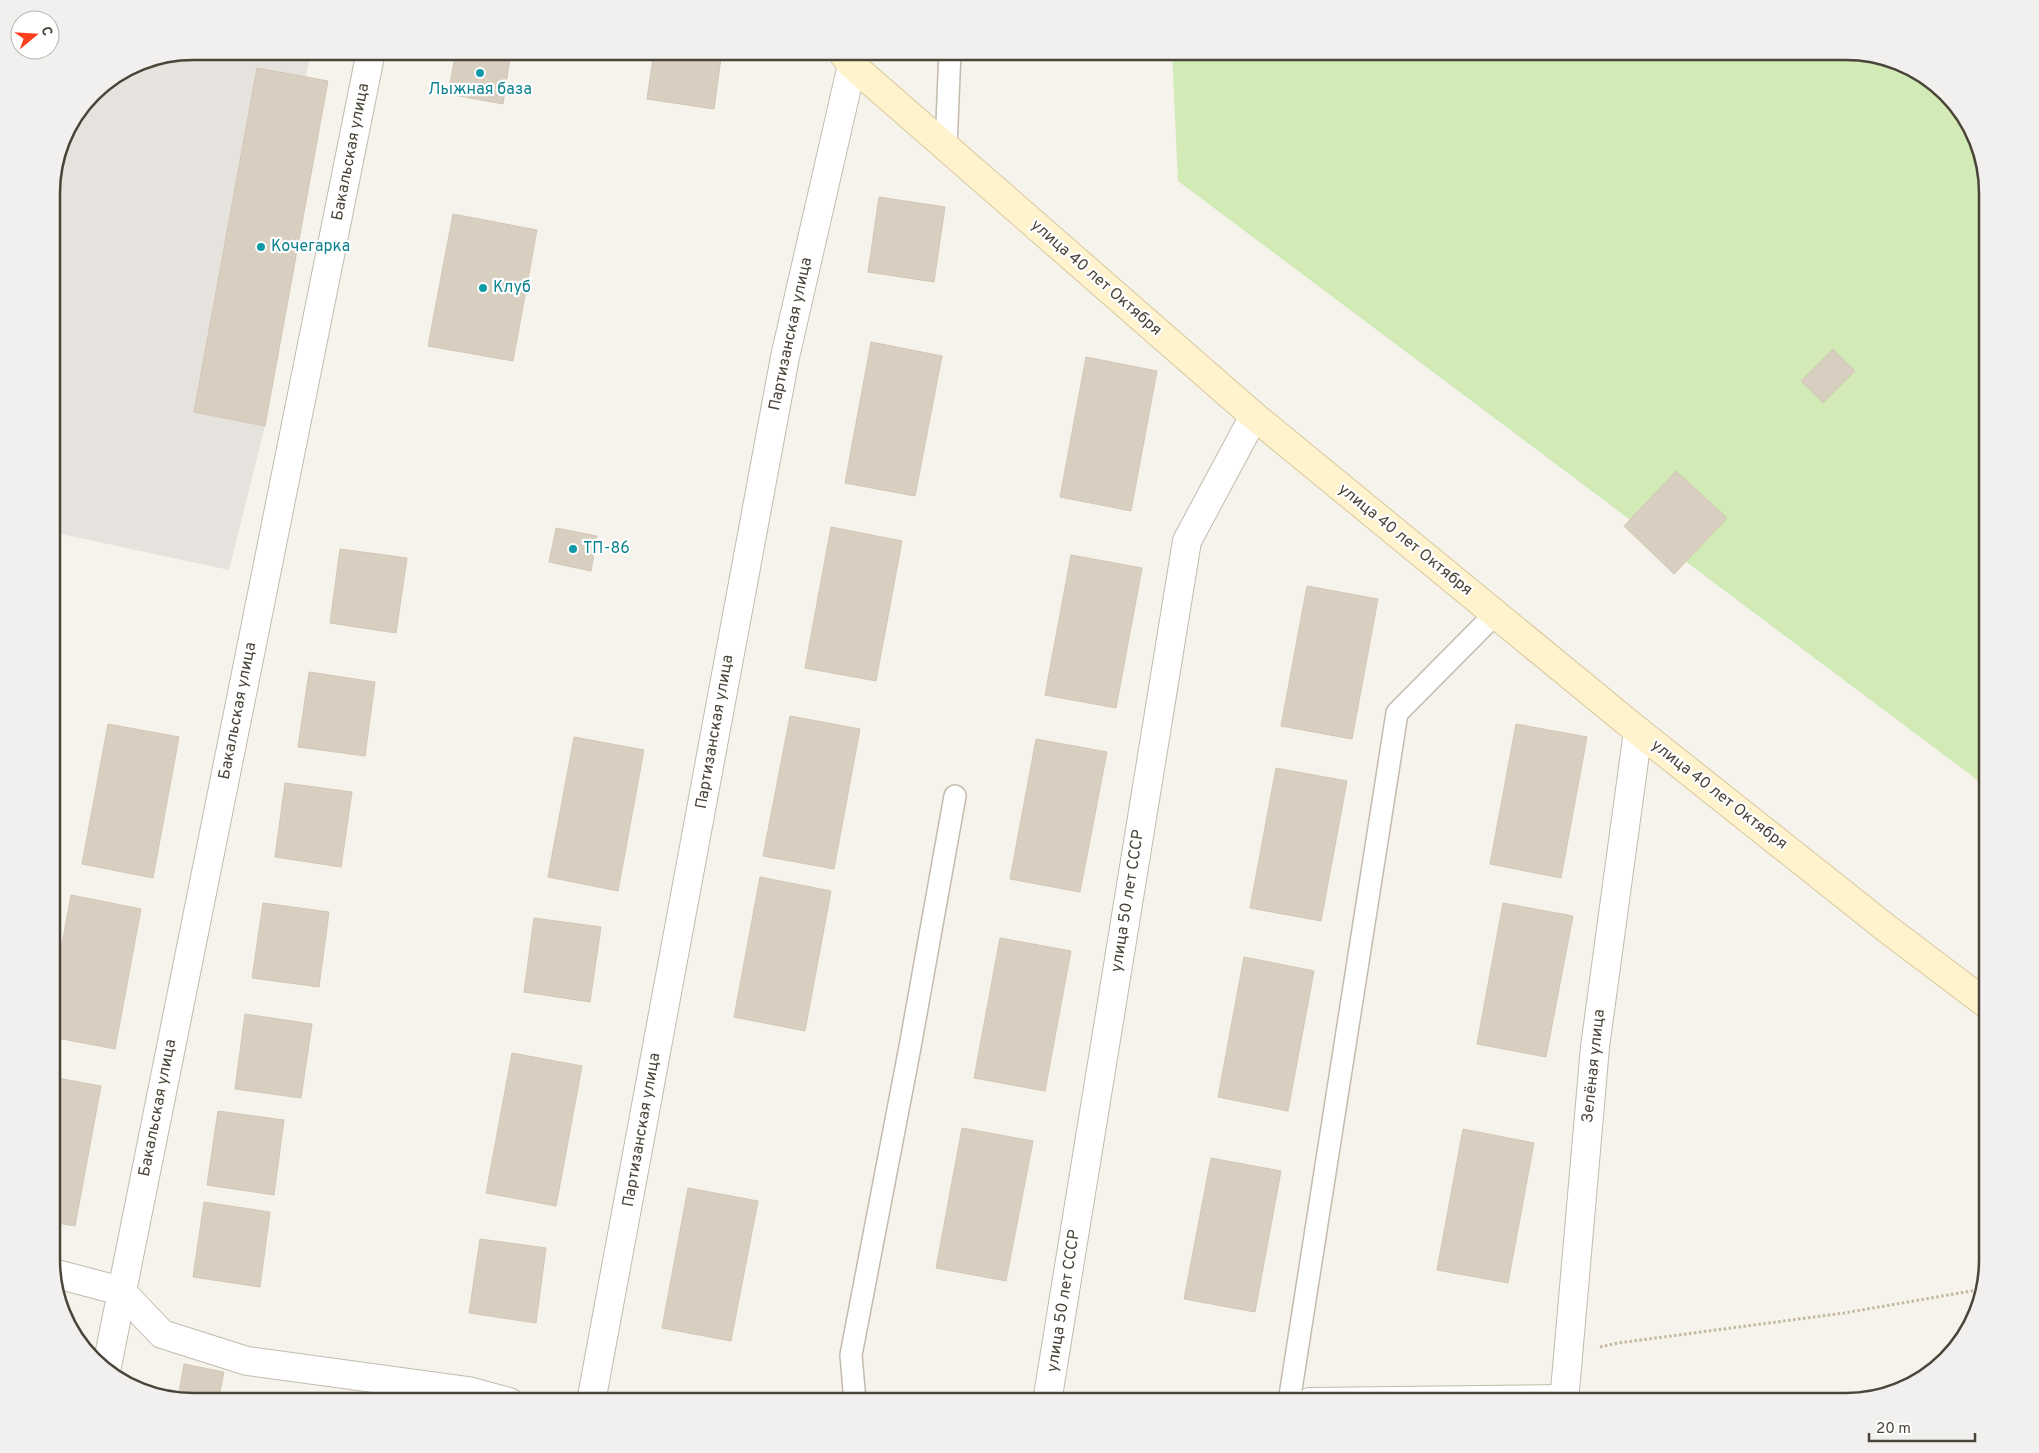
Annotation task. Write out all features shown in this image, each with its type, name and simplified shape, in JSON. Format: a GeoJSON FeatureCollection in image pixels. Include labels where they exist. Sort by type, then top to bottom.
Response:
{"type":"FeatureCollection","features":[{"type":"Feature","properties":{"kind":"street","name":"Бакальская улица"},"geometry":{"type":"LineString","coordinates":[[108,1362],[369,60]]}},
{"type":"Feature","properties":{"kind":"street","name":"Партизанская улица"},"geometry":{"type":"LineString","coordinates":[[593,1393],[785,356],[847,60]]}},
{"type":"Feature","properties":{"kind":"street","name":"улица 40 лет Октября"},"geometry":{"type":"LineString","coordinates":[[849,60],[1254,416],[1638,732],[1886,928],[1979,998]]}},
{"type":"Feature","properties":{"kind":"street","name":"улица 50 лет СССР"},"geometry":{"type":"LineString","coordinates":[[1048,1393],[1187,541],[1254,416]]}},
{"type":"Feature","properties":{"kind":"street","name":"Зелёная улица"},"geometry":{"type":"LineString","coordinates":[[1565,1393],[1595,1047],[1638,732]]}},
{"type":"Feature","properties":{"kind":"street"},"geometry":{"type":"LineString","coordinates":[[61,1275],[122,1291],[162,1334],[247,1361],[475,1393]]}},
{"type":"Feature","properties":{"kind":"lane"},"geometry":{"type":"LineString","coordinates":[[946,147],[950,60]]}},
{"type":"Feature","properties":{"kind":"lane"},"geometry":{"type":"LineString","coordinates":[[1290,1393],[1397,713],[1495,614]]}},
{"type":"Feature","properties":{"kind":"lane"},"geometry":{"type":"LineString","coordinates":[[853,1393],[851,1355],[910,1047],[955,796]]}},
{"type":"Feature","properties":{"kind":"path"},"geometry":{"type":"LineString","coordinates":[[1568,1355],[1618,1343],[1844,1313],[1975,1290]]}},
{"type":"Feature","properties":{"kind":"shaded area"},"geometry":{"type":"Polygon","coordinates":[[[185,60],[309,60],[306,77],[328,81],[265,426],[229,570],[60,534],[61,176],[70,142],[82,119],[105,93],[142,70],[185,60]]]}},
{"type":"Feature","properties":{"kind":"green space"},"geometry":{"type":"Polygon","coordinates":[[[1172,60],[1854,60],[1889,67],[1920,82],[1940,99],[1961,127],[1972,150],[1979,185],[1979,781],[1178,181],[1172,60]]]}},
{"type":"Feature","properties":{"kind":"building","name":"Лыжная база"},"geometry":{"type":"Polygon","coordinates":[[[454,60],[510,60],[503,104],[448,94],[454,60]]]}},
{"type":"Feature","properties":{"kind":"building"},"geometry":{"type":"Polygon","coordinates":[[[653,60],[721,60],[714,109],[647,99],[653,60]]]}},
{"type":"Feature","properties":{"kind":"building","name":"Кочегарка"},"geometry":{"type":"Polygon","coordinates":[[[257,68],[328,81],[265,426],[194,412],[257,68]]]}},
{"type":"Feature","properties":{"kind":"building"},"geometry":{"type":"Polygon","coordinates":[[[879,197],[945,207],[934,282],[868,272],[879,197]]]}},
{"type":"Feature","properties":{"kind":"building","name":"Клуб"},"geometry":{"type":"Polygon","coordinates":[[[453,214],[537,230],[513,361],[428,346],[453,214]]]}},
{"type":"Feature","properties":{"kind":"building"},"geometry":{"type":"Polygon","coordinates":[[[871,342],[942,356],[915,496],[845,483],[871,342]]]}},
{"type":"Feature","properties":{"kind":"building"},"geometry":{"type":"Polygon","coordinates":[[[1833,349],[1855,371],[1823,403],[1801,381],[1833,349]]]}},
{"type":"Feature","properties":{"kind":"building"},"geometry":{"type":"Polygon","coordinates":[[[1086,357],[1157,371],[1131,511],[1060,497],[1086,357]]]}},
{"type":"Feature","properties":{"kind":"building"},"geometry":{"type":"Polygon","coordinates":[[[1676,471],[1727,518],[1674,574],[1624,526],[1676,471]]]}},
{"type":"Feature","properties":{"kind":"building"},"geometry":{"type":"Polygon","coordinates":[[[831,527],[902,541],[876,681],[805,668],[831,527]]]}},
{"type":"Feature","properties":{"kind":"building","name":"ТП-86"},"geometry":{"type":"Polygon","coordinates":[[[556,528],[597,536],[591,571],[549,562],[556,528]]]}},
{"type":"Feature","properties":{"kind":"building"},"geometry":{"type":"Polygon","coordinates":[[[340,549],[407,558],[396,633],[330,623],[340,549]]]}},
{"type":"Feature","properties":{"kind":"building"},"geometry":{"type":"Polygon","coordinates":[[[1071,555],[1142,568],[1116,708],[1045,695],[1071,555]]]}},
{"type":"Feature","properties":{"kind":"building"},"geometry":{"type":"Polygon","coordinates":[[[1307,586],[1378,599],[1352,739],[1281,726],[1307,586]]]}},
{"type":"Feature","properties":{"kind":"building"},"geometry":{"type":"Polygon","coordinates":[[[309,672],[375,682],[365,756],[298,747],[309,672]]]}},
{"type":"Feature","properties":{"kind":"building"},"geometry":{"type":"Polygon","coordinates":[[[790,716],[860,729],[834,869],[763,856],[790,716]]]}},
{"type":"Feature","properties":{"kind":"building"},"geometry":{"type":"Polygon","coordinates":[[[108,724],[179,737],[153,878],[82,864],[108,724]]]}},
{"type":"Feature","properties":{"kind":"building"},"geometry":{"type":"Polygon","coordinates":[[[1516,724],[1587,737],[1561,878],[1490,864],[1516,724]]]}},
{"type":"Feature","properties":{"kind":"building"},"geometry":{"type":"Polygon","coordinates":[[[574,737],[644,750],[618,891],[548,877],[574,737]]]}},
{"type":"Feature","properties":{"kind":"building"},"geometry":{"type":"Polygon","coordinates":[[[1036,739],[1107,752],[1080,892],[1010,879],[1036,739]]]}},
{"type":"Feature","properties":{"kind":"building"},"geometry":{"type":"Polygon","coordinates":[[[1276,768],[1347,781],[1321,921],[1250,908],[1276,768]]]}},
{"type":"Feature","properties":{"kind":"building"},"geometry":{"type":"Polygon","coordinates":[[[285,783],[352,792],[341,867],[275,857],[285,783]]]}},
{"type":"Feature","properties":{"kind":"building"},"geometry":{"type":"Polygon","coordinates":[[[760,877],[831,891],[805,1031],[734,1017],[760,877]]]}},
{"type":"Feature","properties":{"kind":"building"},"geometry":{"type":"Polygon","coordinates":[[[71,895],[141,909],[115,1049],[60,1039],[60,955],[71,895]]]}},
{"type":"Feature","properties":{"kind":"building"},"geometry":{"type":"Polygon","coordinates":[[[263,903],[329,912],[319,987],[252,978],[263,903]]]}},
{"type":"Feature","properties":{"kind":"building"},"geometry":{"type":"Polygon","coordinates":[[[1503,903],[1573,916],[1546,1057],[1477,1044],[1503,903]]]}},
{"type":"Feature","properties":{"kind":"building"},"geometry":{"type":"Polygon","coordinates":[[[534,918],[601,927],[590,1002],[524,992],[534,918]]]}},
{"type":"Feature","properties":{"kind":"building"},"geometry":{"type":"Polygon","coordinates":[[[1000,938],[1071,951],[1045,1091],[974,1078],[1000,938]]]}},
{"type":"Feature","properties":{"kind":"building"},"geometry":{"type":"Polygon","coordinates":[[[1244,957],[1314,971],[1288,1111],[1218,1097],[1244,957]]]}},
{"type":"Feature","properties":{"kind":"building"},"geometry":{"type":"Polygon","coordinates":[[[245,1014],[312,1024],[301,1098],[235,1089],[245,1014]]]}},
{"type":"Feature","properties":{"kind":"building"},"geometry":{"type":"Polygon","coordinates":[[[512,1053],[582,1066],[556,1206],[486,1193],[512,1053]]]}},
{"type":"Feature","properties":{"kind":"building"},"geometry":{"type":"Polygon","coordinates":[[[60,1078],[101,1086],[75,1226],[60,1223],[60,1078]]]}},
{"type":"Feature","properties":{"kind":"building"},"geometry":{"type":"Polygon","coordinates":[[[218,1111],[284,1120],[274,1195],[207,1185],[218,1111]]]}},
{"type":"Feature","properties":{"kind":"building"},"geometry":{"type":"Polygon","coordinates":[[[962,1128],[1033,1141],[1006,1281],[936,1268],[962,1128]]]}},
{"type":"Feature","properties":{"kind":"building"},"geometry":{"type":"Polygon","coordinates":[[[1463,1129],[1534,1143],[1508,1283],[1437,1270],[1463,1129]]]}},
{"type":"Feature","properties":{"kind":"building"},"geometry":{"type":"Polygon","coordinates":[[[1211,1158],[1281,1171],[1255,1312],[1184,1299],[1211,1158]]]}},
{"type":"Feature","properties":{"kind":"building"},"geometry":{"type":"Polygon","coordinates":[[[688,1188],[758,1201],[731,1341],[662,1328],[688,1188]]]}},
{"type":"Feature","properties":{"kind":"building"},"geometry":{"type":"Polygon","coordinates":[[[204,1202],[270,1212],[260,1287],[193,1277],[204,1202]]]}},
{"type":"Feature","properties":{"kind":"building"},"geometry":{"type":"Polygon","coordinates":[[[480,1239],[546,1248],[536,1323],[469,1313],[480,1239]]]}},
{"type":"Feature","properties":{"kind":"building"},"geometry":{"type":"Polygon","coordinates":[[[184,1364],[224,1372],[220,1393],[179,1392],[184,1364]]]}},
{"type":"Feature","properties":{"kind":"place","name":"Лыжная база"},"geometry":{"type":"Point","coordinates":[480,73]}},
{"type":"Feature","properties":{"kind":"place","name":"Кочегарка"},"geometry":{"type":"Point","coordinates":[261,247]}},
{"type":"Feature","properties":{"kind":"place","name":"Клуб"},"geometry":{"type":"Point","coordinates":[483,288]}},
{"type":"Feature","properties":{"kind":"place","name":"ТП-86"},"geometry":{"type":"Point","coordinates":[573,549]}}]}
